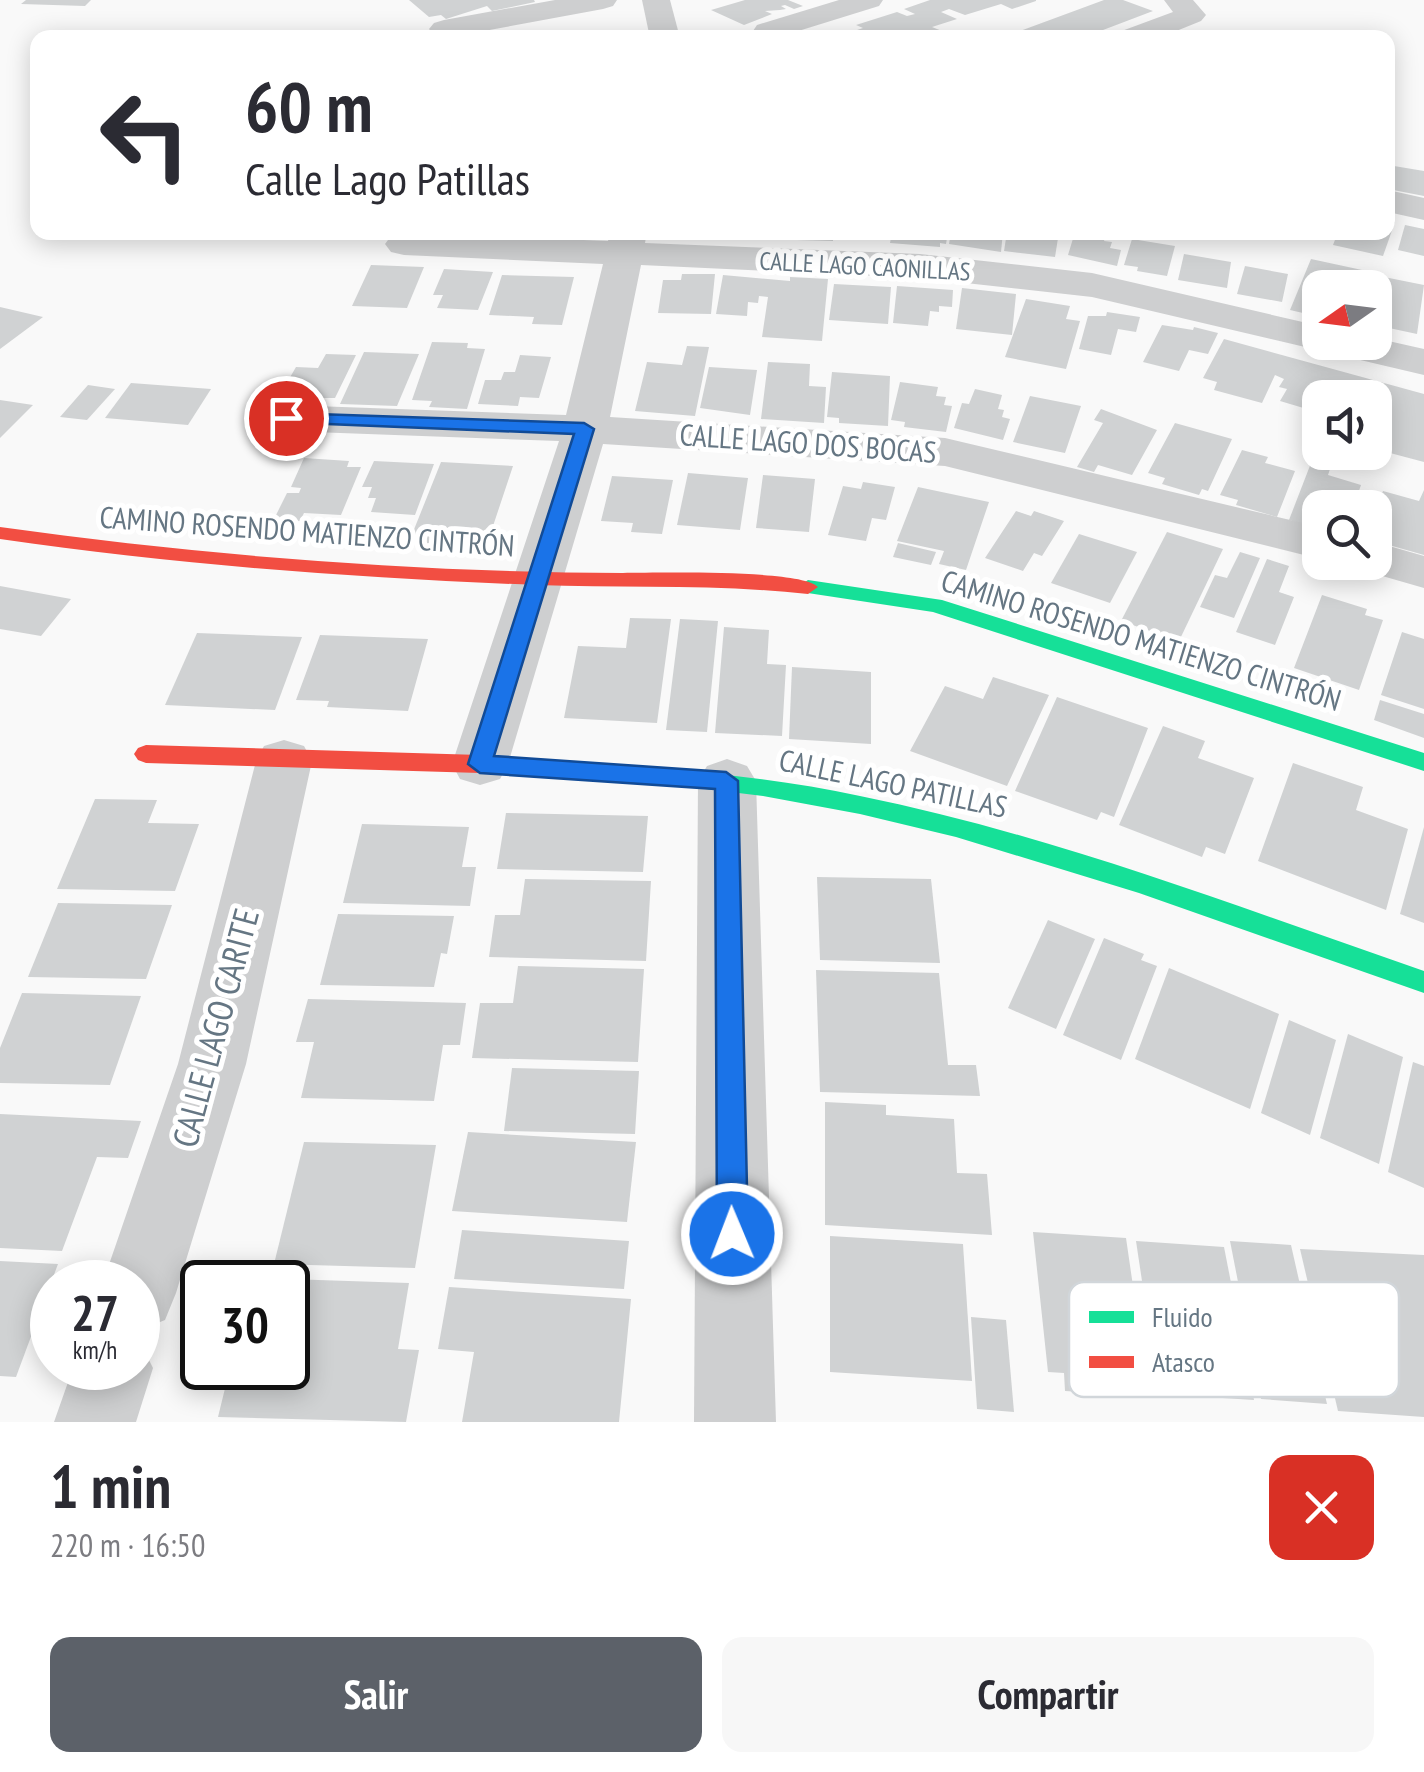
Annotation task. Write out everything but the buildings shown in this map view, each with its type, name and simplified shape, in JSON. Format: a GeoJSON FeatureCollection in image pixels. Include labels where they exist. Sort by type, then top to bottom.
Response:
{"type":"FeatureCollection","features":[{"type":"Feature","properties":{"kind":"street"},"geometry":{"type":"LineString","coordinates":[[444,29],[603,0]]}},
{"type":"Feature","properties":{"kind":"street"},"geometry":{"type":"LineString","coordinates":[[656,0],[663,30]]}},
{"type":"Feature","properties":{"kind":"street"},"geometry":{"type":"LineString","coordinates":[[771,30],[869,0]]}},
{"type":"Feature","properties":{"kind":"street"},"geometry":{"type":"LineString","coordinates":[[1151,30],[1191,15],[1178,0]]}},
{"type":"Feature","properties":{"kind":"street"},"geometry":{"type":"LineString","coordinates":[[1395,203],[1424,209]]}},
{"type":"Feature","properties":{"kind":"street"},"geometry":{"type":"LineString","coordinates":[[480,764],[584,429],[627,243]]}},
{"type":"Feature","properties":{"kind":"street","name":"CALLE LAGO CAONILLAS"},"geometry":{"type":"LineString","coordinates":[[404,244],[627,243],[920,266],[1092,285],[1302,334]]}},
{"type":"Feature","properties":{"kind":"street"},"geometry":{"type":"LineString","coordinates":[[1392,355],[1424,362]]}},
{"type":"Feature","properties":{"kind":"street","name":"CALLE LAGO DOS BOCAS"},"geometry":{"type":"LineString","coordinates":[[286,418],[584,429],[945,452],[1302,538]]}},
{"type":"Feature","properties":{"kind":"street","name":"CAMINO ROSENDO MATIENZO CINTRÓN"},"geometry":{"type":"LineString","coordinates":[[0,533],[122,552],[538,578],[754,580],[935,605],[1424,762]]}},
{"type":"Feature","properties":{"kind":"street"},"geometry":{"type":"LineString","coordinates":[[1392,563],[1424,572]]}},
{"type":"Feature","properties":{"kind":"street","name":"CALLE LAGO PATILLAS"},"geometry":{"type":"LineString","coordinates":[[146,754],[480,764],[726,781],[802,792],[992,834],[1424,982]]}},
{"type":"Feature","properties":{"kind":"street","name":"CALLE LAGO CARITE"},"geometry":{"type":"LineString","coordinates":[[149,1260],[212,1064],[284,761]]}},
{"type":"Feature","properties":{"kind":"street"},"geometry":{"type":"LineString","coordinates":[[726,781],[735,1422]]}},
{"type":"Feature","properties":{"kind":"street"},"geometry":{"type":"LineString","coordinates":[[96,1422],[106,1390]]}},
{"type":"Feature","properties":{"kind":"traffic: fast"},"geometry":{"type":"LineString","coordinates":[[808,587],[935,605],[1424,762]]}},
{"type":"Feature","properties":{"kind":"traffic: fast"},"geometry":{"type":"LineString","coordinates":[[665,777],[763,787],[956,827],[1144,885],[1424,982]]}},
{"type":"Feature","properties":{"kind":"traffic: jam"},"geometry":{"type":"LineString","coordinates":[[0,533],[133,551],[334,568],[536,578],[740,581],[808,587]]}},
{"type":"Feature","properties":{"kind":"traffic: jam"},"geometry":{"type":"LineString","coordinates":[[146,754],[480,764],[665,777]]}},
{"type":"Feature","properties":{"kind":"route"},"geometry":{"type":"LineString","coordinates":[[286,418],[584,429],[480,764],[726,781],[732,1234]]}}]}
